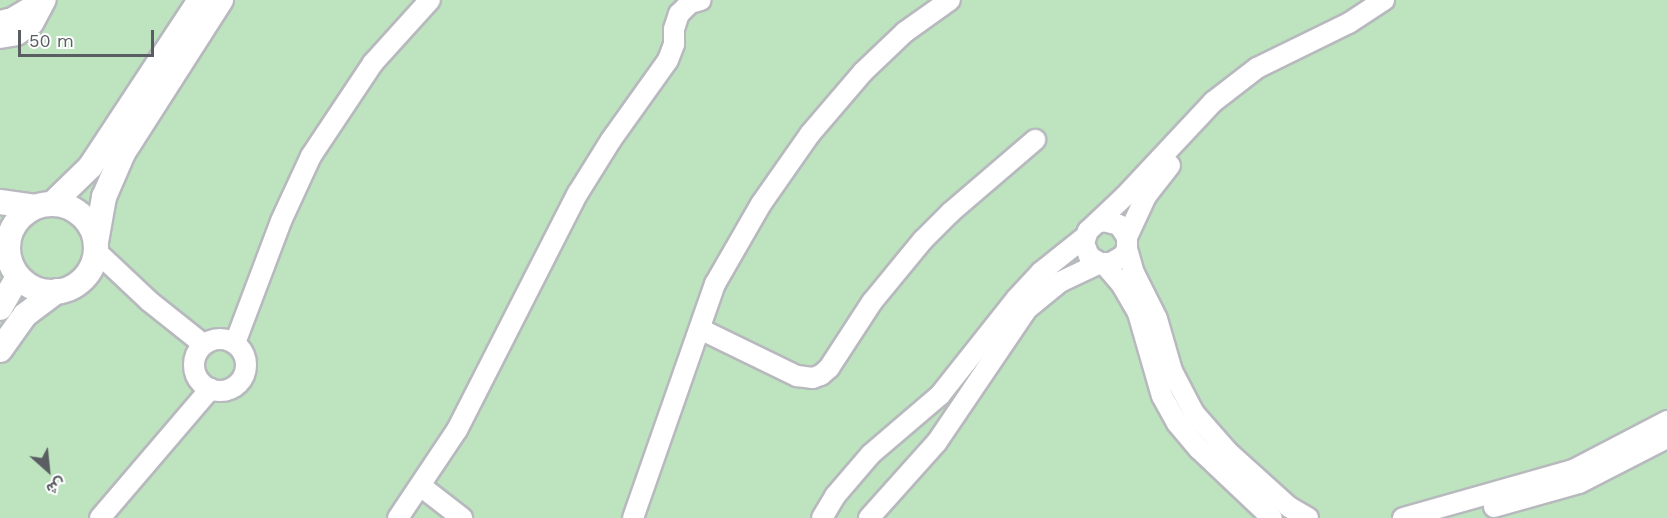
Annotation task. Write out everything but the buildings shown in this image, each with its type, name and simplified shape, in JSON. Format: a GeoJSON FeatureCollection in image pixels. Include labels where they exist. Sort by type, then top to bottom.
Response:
{"type":"FeatureCollection","features":[{"type":"Feature","properties":{"kind":"street"},"geometry":{"type":"LineString","coordinates":[[0,21],[12,18],[44,0]]}},
{"type":"Feature","properties":{"kind":"street"},"geometry":{"type":"LineString","coordinates":[[0,38],[25,30],[39,16],[44,0]]}},
{"type":"Feature","properties":{"kind":"street"},"geometry":{"type":"LineString","coordinates":[[57,291],[36,289],[18,277],[4,242],[25,213],[44,205],[90,167],[200,0]]}},
{"type":"Feature","properties":{"kind":"street"},"geometry":{"type":"LineString","coordinates":[[0,350],[26,315],[57,291],[84,278],[90,270],[104,198],[119,161],[221,0]]}},
{"type":"Feature","properties":{"kind":"street"},"geometry":{"type":"LineString","coordinates":[[235,344],[281,220],[311,156],[373,63],[430,0]]}},
{"type":"Feature","properties":{"kind":"street"},"geometry":{"type":"LineString","coordinates":[[399,518],[422,487],[473,401],[578,193],[611,140],[668,60],[674,44],[675,21],[679,14],[690,3],[700,0]]}},
{"type":"Feature","properties":{"kind":"street"},"geometry":{"type":"LineString","coordinates":[[633,518],[715,285],[760,204],[836,102],[905,32],[950,0]]}},
{"type":"Feature","properties":{"kind":"street"},"geometry":{"type":"LineString","coordinates":[[1272,518],[1199,449],[1177,423],[1162,396],[1138,314],[1122,285],[1086,250],[1091,230],[1193,122],[1234,84],[1278,55],[1349,23],[1384,0]]}},
{"type":"Feature","properties":{"kind":"street"},"geometry":{"type":"LineString","coordinates":[[869,518],[931,451],[1028,309],[1060,282],[1102,264],[1118,260],[1127,243],[1138,209],[1155,183],[1195,137],[1232,101],[1268,77],[1364,27],[1402,0]]}},
{"type":"Feature","properties":{"kind":"street"},"geometry":{"type":"LineString","coordinates":[[700,329],[797,376],[813,378],[821,375],[830,368],[872,302],[923,240],[959,205],[1035,140]]}},
{"type":"Feature","properties":{"kind":"street"},"geometry":{"type":"LineString","coordinates":[[0,201],[73,209],[81,215],[93,232],[96,246],[149,301],[203,344]]}},
{"type":"Feature","properties":{"kind":"street"},"geometry":{"type":"LineString","coordinates":[[822,518],[846,482],[871,454],[940,395],[1016,299],[1041,272],[1104,221],[1119,225],[1127,243],[1134,273],[1156,319],[1172,371],[1194,413],[1228,452],[1289,507],[1308,518]]}},
{"type":"Feature","properties":{"kind":"street"},"geometry":{"type":"LineString","coordinates":[[0,308],[18,277]]}},
{"type":"Feature","properties":{"kind":"street"},"geometry":{"type":"LineString","coordinates":[[223,339],[235,344],[245,357],[245,373],[234,386],[227,390],[210,389],[203,384],[194,370],[195,356],[203,344],[223,339]]}},
{"type":"Feature","properties":{"kind":"street"},"geometry":{"type":"LineString","coordinates":[[100,518],[210,389]]}},
{"type":"Feature","properties":{"kind":"street"},"geometry":{"type":"LineString","coordinates":[[1404,518],[1425,515],[1573,470],[1667,421]]}},
{"type":"Feature","properties":{"kind":"street"},"geometry":{"type":"LineString","coordinates":[[1448,518],[1579,483],[1667,438]]}},
{"type":"Feature","properties":{"kind":"street"},"geometry":{"type":"LineString","coordinates":[[422,487],[462,518]]}},
{"type":"Feature","properties":{"kind":"green space"},"geometry":{"type":"Polygon","coordinates":[[[0,0],[1667,0],[1667,518],[0,518],[0,0]]]}}]}
